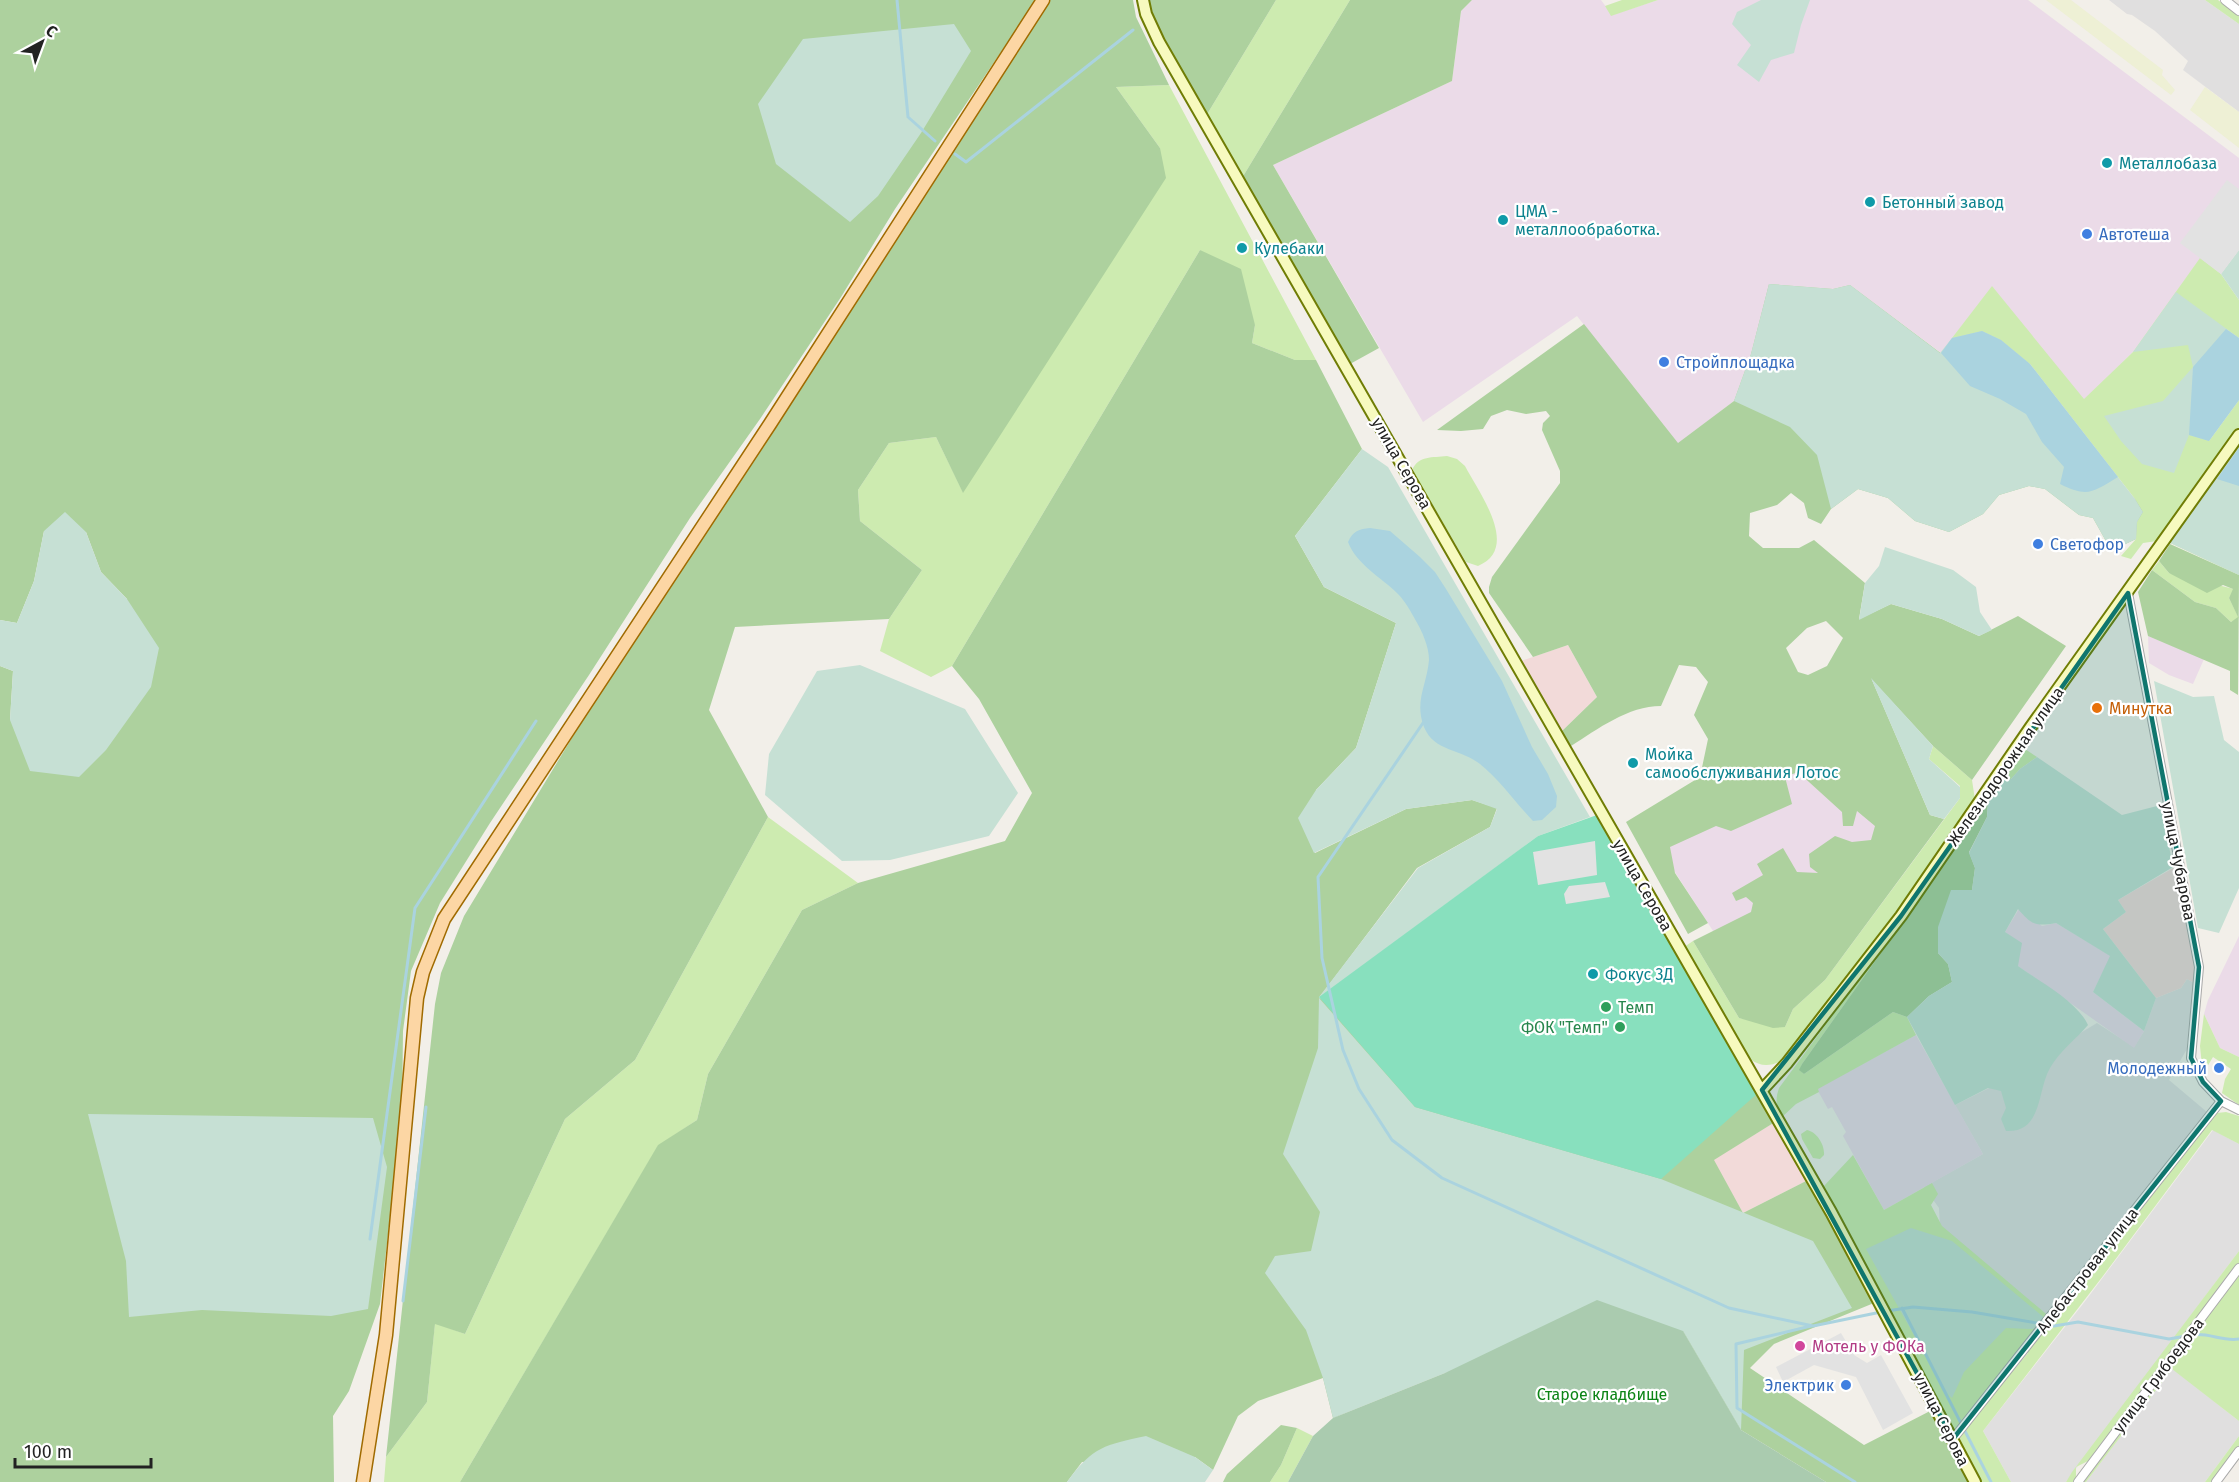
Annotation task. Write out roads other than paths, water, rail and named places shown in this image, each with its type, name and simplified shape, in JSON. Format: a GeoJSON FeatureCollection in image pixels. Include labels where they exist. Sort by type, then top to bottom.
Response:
{"type":"FeatureCollection","features":[{"type":"Feature","properties":{"kind":"main road"},"geometry":{"type":"LineString","coordinates":[[363,1482],[386,1335],[417,999],[426,964],[444,919],[770,424],[1042,0]]}},
{"type":"Feature","properties":{"kind":"main road","name":"улица Серова"},"geometry":{"type":"LineString","coordinates":[[1143,0],[1146,14],[1159,42],[1832,1212],[1975,1482]]}},
{"type":"Feature","properties":{"kind":"main road","name":"Железнодорожная улица"},"geometry":{"type":"LineString","coordinates":[[1762,1090],[1787,1064],[1901,916],[2017,747],[2239,435]]}},
{"type":"Feature","properties":{"kind":"street"},"geometry":{"type":"LineString","coordinates":[[2225,0],[2239,11]]}},
{"type":"Feature","properties":{"kind":"street","name":"улица Чубарова"},"geometry":{"type":"LineString","coordinates":[[2128,593],[2199,968],[2191,1058],[2203,1082],[2221,1101],[2239,1110]]}},
{"type":"Feature","properties":{"kind":"street","name":"Алебастровая улица"},"geometry":{"type":"LineString","coordinates":[[1953,1439],[2221,1101]]}},
{"type":"Feature","properties":{"kind":"street","name":"улица Грибоедова"},"geometry":{"type":"LineString","coordinates":[[2078,1482],[2239,1268]]}},
{"type":"Feature","properties":{"kind":"street"},"geometry":{"type":"LineString","coordinates":[[2216,1482],[2239,1451]]}},
{"type":"Feature","properties":{"kind":"water"},"geometry":{"type":"Polygon","coordinates":[[[2226,329],[2239,338],[2239,400],[2209,441],[2189,435],[2193,367],[2226,329]]]}},
{"type":"Feature","properties":{"kind":"water"},"geometry":{"type":"Polygon","coordinates":[[[1982,331],[2001,340],[2030,364],[2118,477],[2096,489],[2084,492],[2060,484],[2064,467],[2042,442],[2026,414],[1970,386],[1941,353],[1952,338],[1982,331]]]}},
{"type":"Feature","properties":{"kind":"water"},"geometry":{"type":"Polygon","coordinates":[[[2239,448],[2239,486],[2217,479],[2239,448]]]}},
{"type":"Feature","properties":{"kind":"water"},"geometry":{"type":"Polygon","coordinates":[[[1370,528],[1390,531],[1435,572],[1502,681],[1557,796],[1556,807],[1542,820],[1533,821],[1487,770],[1473,759],[1441,746],[1434,741],[1424,727],[1420,709],[1429,660],[1423,634],[1401,597],[1363,564],[1348,542],[1357,531],[1370,528]]]}},
{"type":"Feature","properties":{"kind":"waterway"},"geometry":{"type":"LineString","coordinates":[[897,0],[908,117],[935,141]]}},
{"type":"Feature","properties":{"kind":"waterway"},"geometry":{"type":"LineString","coordinates":[[955,154],[966,162],[1133,30]]}},
{"type":"Feature","properties":{"kind":"waterway"},"geometry":{"type":"LineString","coordinates":[[1425,720],[1318,877],[1322,958],[1343,1050],[1359,1089],[1392,1140],[1442,1178],[1729,1308],[1813,1326],[1881,1312]]}},
{"type":"Feature","properties":{"kind":"waterway"},"geometry":{"type":"LineString","coordinates":[[370,1239],[415,908],[536,721]]}},
{"type":"Feature","properties":{"kind":"waterway"},"geometry":{"type":"LineString","coordinates":[[403,1301],[426,1107]]}},
{"type":"Feature","properties":{"kind":"waterway"},"geometry":{"type":"LineString","coordinates":[[1887,1311],[1913,1307],[1972,1312],[2054,1326],[2078,1322],[2169,1339],[2186,1336]]}},
{"type":"Feature","properties":{"kind":"waterway"},"geometry":{"type":"LineString","coordinates":[[1902,1308],[1991,1482]]}},
{"type":"Feature","properties":{"kind":"waterway"},"geometry":{"type":"LineString","coordinates":[[1811,1326],[1736,1344],[1737,1408],[1855,1482]]}},
{"type":"Feature","properties":{"kind":"waterway"},"geometry":{"type":"LineString","coordinates":[[2192,1335],[2239,1339]]}},
{"type":"Feature","properties":{"kind":"place","name":"Металлобаза"},"geometry":{"type":"Point","coordinates":[2107,163]}},
{"type":"Feature","properties":{"kind":"place","name":"Бетонный завод"},"geometry":{"type":"Point","coordinates":[1870,202]}},
{"type":"Feature","properties":{"kind":"place","name":"ЦМА - металлообработка."},"geometry":{"type":"Point","coordinates":[1503,220]}},
{"type":"Feature","properties":{"kind":"place","name":"Автотеша"},"geometry":{"type":"Point","coordinates":[2087,234]}},
{"type":"Feature","properties":{"kind":"place","name":"Кулебаки"},"geometry":{"type":"Point","coordinates":[1242,248]}},
{"type":"Feature","properties":{"kind":"place","name":"Стройплощадка"},"geometry":{"type":"Point","coordinates":[1664,362]}},
{"type":"Feature","properties":{"kind":"place","name":"Светофор"},"geometry":{"type":"Point","coordinates":[2038,544]}},
{"type":"Feature","properties":{"kind":"place","name":"Минутка"},"geometry":{"type":"Point","coordinates":[2097,708]}},
{"type":"Feature","properties":{"kind":"place","name":"Мойка самообслуживания Лотос"},"geometry":{"type":"Point","coordinates":[1633,763]}},
{"type":"Feature","properties":{"kind":"place","name":"Фокус 3Д"},"geometry":{"type":"Point","coordinates":[1593,974]}},
{"type":"Feature","properties":{"kind":"place","name":"Темп"},"geometry":{"type":"Point","coordinates":[1606,1007]}},
{"type":"Feature","properties":{"kind":"place","name":"ФОК \"Темп\""},"geometry":{"type":"Point","coordinates":[1620,1027]}},
{"type":"Feature","properties":{"kind":"place","name":"Молодежный"},"geometry":{"type":"Point","coordinates":[2219,1068]}},
{"type":"Feature","properties":{"kind":"place","name":"Мотель у ФОКа"},"geometry":{"type":"Point","coordinates":[1800,1346]}},
{"type":"Feature","properties":{"kind":"place","name":"Электрик"},"geometry":{"type":"Point","coordinates":[1846,1385]}},
{"type":"Feature","properties":{"kind":"park label","name":"Старое кладбище"},"geometry":{"type":"Point","coordinates":[1602,1394]}}]}
